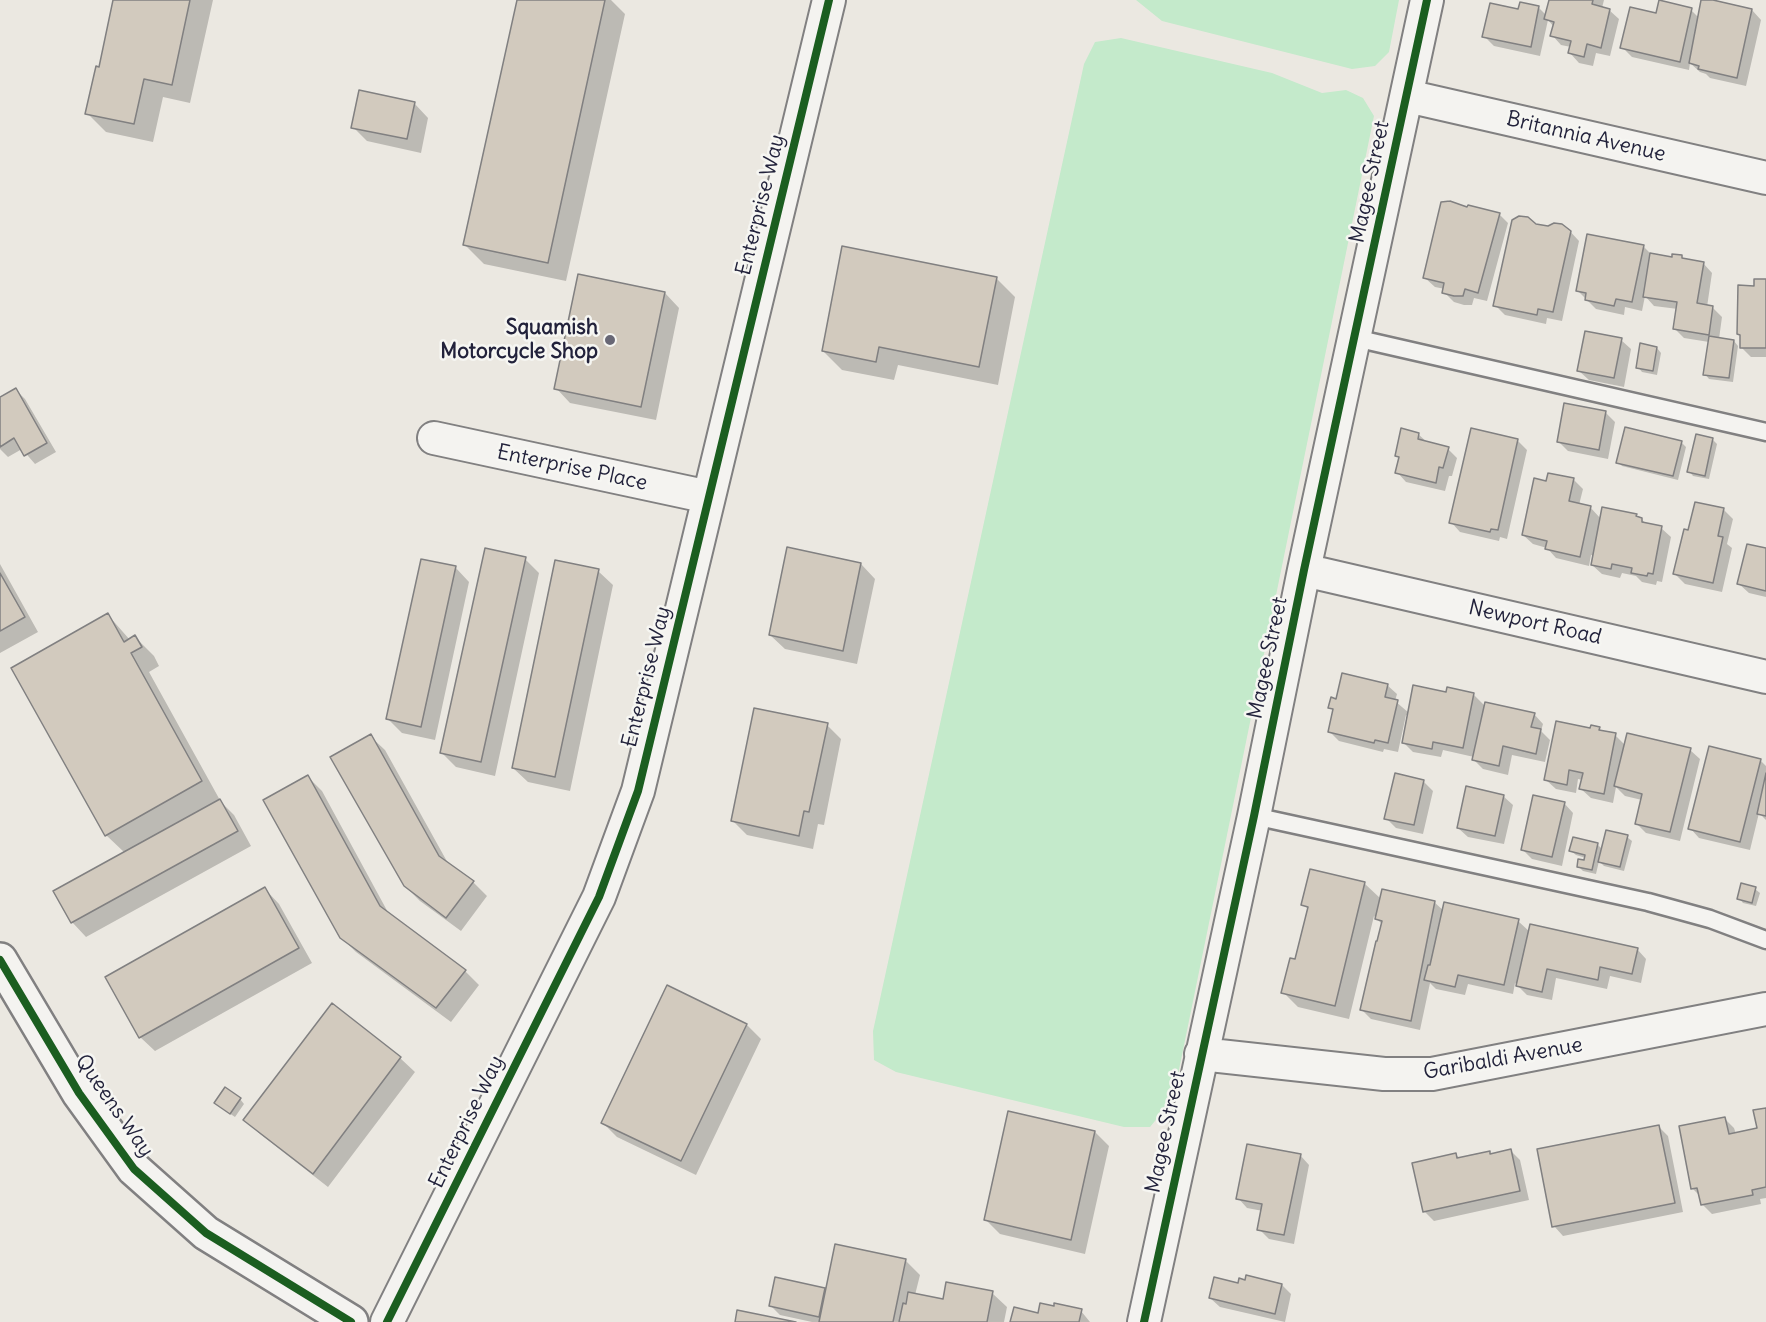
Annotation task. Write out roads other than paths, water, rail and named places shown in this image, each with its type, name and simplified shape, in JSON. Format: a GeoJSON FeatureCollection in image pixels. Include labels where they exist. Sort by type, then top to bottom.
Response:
{"type":"FeatureCollection","features":[{"type":"Feature","properties":{"kind":"street","name":"Enterprise Way"},"geometry":{"type":"LineString","coordinates":[[387,1322],[599,897],[638,791],[829,0]]}},
{"type":"Feature","properties":{"kind":"street","name":"Magee Street"},"geometry":{"type":"LineString","coordinates":[[1144,1322],[1427,0]]}},
{"type":"Feature","properties":{"kind":"street","name":"Britannia Avenue"},"geometry":{"type":"LineString","coordinates":[[1407,96],[1766,178]]}},
{"type":"Feature","properties":{"kind":"street","name":"Enterprise Place"},"geometry":{"type":"LineString","coordinates":[[434,438],[709,497]]}},
{"type":"Feature","properties":{"kind":"street","name":"Newport Road"},"geometry":{"type":"LineString","coordinates":[[1304,570],[1766,677]]}},
{"type":"Feature","properties":{"kind":"street","name":"Queens Way"},"geometry":{"type":"LineString","coordinates":[[0,960],[79,1093],[134,1168],[206,1233],[351,1322]]}},
{"type":"Feature","properties":{"kind":"street","name":"Garibaldi Avenue"},"geometry":{"type":"LineString","coordinates":[[1201,1054],[1384,1074],[1432,1074],[1766,1009]]}},
{"type":"Feature","properties":{"kind":"lane"},"geometry":{"type":"LineString","coordinates":[[1354,338],[1766,432]]}},
{"type":"Feature","properties":{"kind":"lane"},"geometry":{"type":"LineString","coordinates":[[1254,816],[1648,902],[1710,919],[1766,940]]}},
{"type":"Feature","properties":{"kind":"place","name":"Squamish Motorcycle Shop"},"geometry":{"type":"Point","coordinates":[610,340]}}]}
